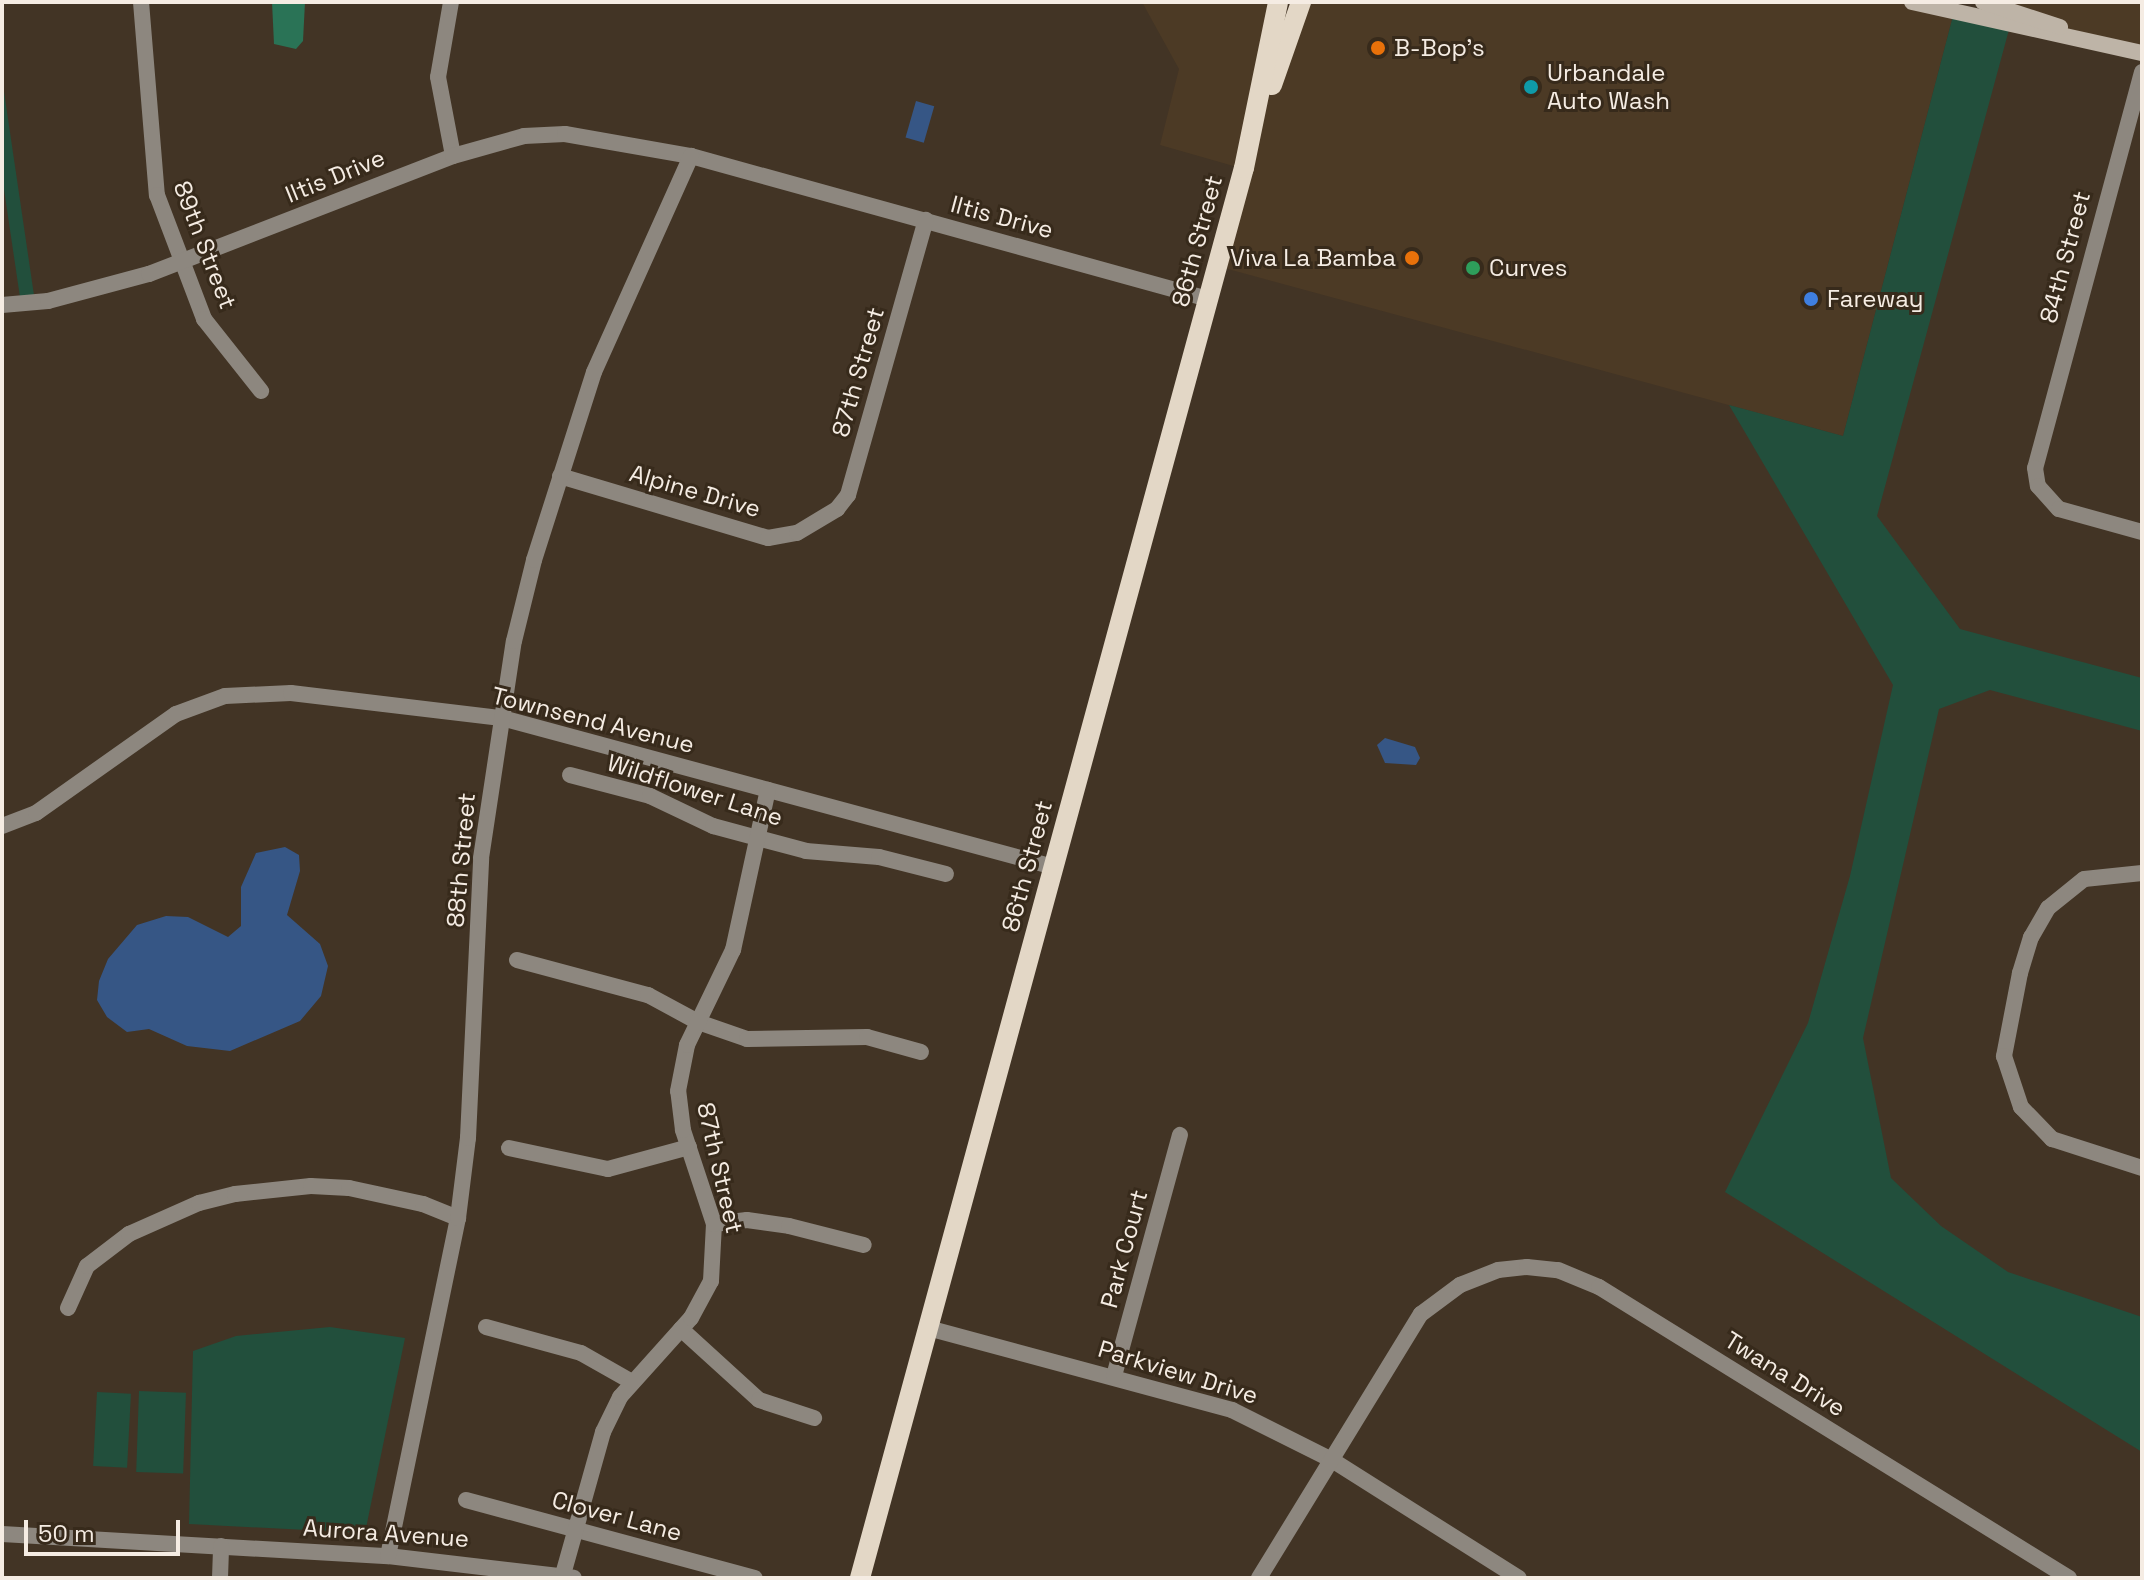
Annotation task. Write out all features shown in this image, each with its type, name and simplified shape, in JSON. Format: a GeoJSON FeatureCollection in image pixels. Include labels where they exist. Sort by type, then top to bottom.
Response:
{"type":"FeatureCollection","features":[{"type":"Feature","properties":{"kind":"main road","name":"86th Street"},"geometry":{"type":"LineString","coordinates":[[1244,168],[1278,2]]}},
{"type":"Feature","properties":{"kind":"main road","name":"86th Street"},"geometry":{"type":"LineString","coordinates":[[860,1578],[1244,168],[1301,2]]}},
{"type":"Feature","properties":{"kind":"main road"},"geometry":{"type":"LineString","coordinates":[[1912,2],[2142,53]]}},
{"type":"Feature","properties":{"kind":"main road"},"geometry":{"type":"LineString","coordinates":[[1983,2],[2142,53]]}},
{"type":"Feature","properties":{"kind":"street","name":"89th Street"},"geometry":{"type":"LineString","coordinates":[[141,2],[151,166],[204,319],[261,391]]}},
{"type":"Feature","properties":{"kind":"street"},"geometry":{"type":"LineString","coordinates":[[451,2],[438,77],[453,156]]}},
{"type":"Feature","properties":{"kind":"street","name":"84th Street"},"geometry":{"type":"LineString","coordinates":[[2142,72],[2038,454],[2038,486],[2048,501],[2059,509],[2142,532]]}},
{"type":"Feature","properties":{"kind":"street","name":"Iltis Drive"},"geometry":{"type":"LineString","coordinates":[[2,305],[48,301],[183,262],[453,156],[524,136],[565,134],[691,156],[1208,299]]}},
{"type":"Feature","properties":{"kind":"street","name":"88th Street"},"geometry":{"type":"LineString","coordinates":[[388,1556],[458,1218],[468,1138],[481,858],[517,627],[560,476],[594,372],[691,156]]}},
{"type":"Feature","properties":{"kind":"street","name":"87th Street"},"geometry":{"type":"LineString","coordinates":[[815,523],[848,495],[926,220]]}},
{"type":"Feature","properties":{"kind":"street","name":"Alpine Drive"},"geometry":{"type":"LineString","coordinates":[[560,476],[768,538],[815,523]]}},
{"type":"Feature","properties":{"kind":"street","name":"Townsend Avenue"},"geometry":{"type":"LineString","coordinates":[[2,826],[36,813],[162,721],[225,696],[291,693],[502,718],[1054,867]]}},
{"type":"Feature","properties":{"kind":"street","name":"Wildflower Lane"},"geometry":{"type":"LineString","coordinates":[[570,775],[650,796],[713,826],[806,851],[879,857],[946,874]]}},
{"type":"Feature","properties":{"kind":"street","name":"87th Street"},"geometry":{"type":"LineString","coordinates":[[566,1577],[574,1529],[603,1432],[632,1382],[681,1329],[711,1281],[714,1224],[689,1147],[678,1091],[681,1065],[733,950],[768,790]]}},
{"type":"Feature","properties":{"kind":"street"},"geometry":{"type":"LineString","coordinates":[[2142,873],[2084,879],[2048,908],[2031,937],[2008,1020],[2007,1078],[2021,1107],[2052,1139],[2142,1168]]}},
{"type":"Feature","properties":{"kind":"street"},"geometry":{"type":"LineString","coordinates":[[517,960],[648,995],[698,1022],[747,1039],[867,1037],[921,1052]]}},
{"type":"Feature","properties":{"kind":"street","name":"Park Court"},"geometry":{"type":"LineString","coordinates":[[1114,1376],[1180,1135]]}},
{"type":"Feature","properties":{"kind":"street"},"geometry":{"type":"LineString","coordinates":[[509,1148],[608,1169],[689,1147]]}},
{"type":"Feature","properties":{"kind":"street"},"geometry":{"type":"LineString","coordinates":[[68,1308],[87,1266],[129,1234],[199,1203],[235,1194],[298,1187],[349,1188],[411,1201],[458,1218]]}},
{"type":"Feature","properties":{"kind":"street"},"geometry":{"type":"LineString","coordinates":[[714,1224],[775,1224],[864,1245]]}},
{"type":"Feature","properties":{"kind":"street","name":"Twana Drive"},"geometry":{"type":"LineString","coordinates":[[1259,1578],[1421,1314],[1460,1285],[1498,1270],[1527,1267],[1558,1270],[1599,1287],[2069,1578]]}},
{"type":"Feature","properties":{"kind":"street"},"geometry":{"type":"LineString","coordinates":[[486,1327],[581,1353],[632,1382]]}},
{"type":"Feature","properties":{"kind":"street","name":"Parkview Drive"},"geometry":{"type":"LineString","coordinates":[[928,1328],[1232,1410],[1332,1460],[1519,1578]]}},
{"type":"Feature","properties":{"kind":"street"},"geometry":{"type":"LineString","coordinates":[[681,1329],[759,1400],[814,1418]]}},
{"type":"Feature","properties":{"kind":"street","name":"Clover Lane"},"geometry":{"type":"LineString","coordinates":[[466,1500],[755,1578]]}},
{"type":"Feature","properties":{"kind":"street","name":"Aurora Avenue"},"geometry":{"type":"LineString","coordinates":[[2,1534],[388,1556],[566,1577]]}},
{"type":"Feature","properties":{"kind":"street"},"geometry":{"type":"LineString","coordinates":[[220,1578],[221,1546]]}},
{"type":"Feature","properties":{"kind":"shaded area"},"geometry":{"type":"Polygon","coordinates":[[[1142,2],[1278,2],[1246,159],[1301,2],[1912,2],[1954,12],[1843,436],[1217,266],[1244,169],[1160,145],[1179,69],[1142,2]]]}},
{"type":"Feature","properties":{"kind":"shaded area"},"geometry":{"type":"Polygon","coordinates":[[[1983,2],[2142,2],[2142,52],[1983,2]]]}},
{"type":"Feature","properties":{"kind":"green space"},"geometry":{"type":"Polygon","coordinates":[[[272,2],[305,2],[303,41],[296,49],[274,44],[272,2]]]}},
{"type":"Feature","properties":{"kind":"green space"},"geometry":{"type":"Polygon","coordinates":[[[1954,12],[2010,26],[1877,516],[1960,629],[2142,678],[2142,731],[1990,690],[1939,709],[1863,1038],[1891,1178],[1941,1226],[2008,1272],[2142,1317],[2142,1452],[1725,1192],[1808,1023],[1850,876],[1893,685],[1729,405],[1843,436],[1954,12]]]}},
{"type":"Feature","properties":{"kind":"green space"},"geometry":{"type":"Polygon","coordinates":[[[2,78],[35,302],[21,304],[2,176],[2,78]]]}},
{"type":"Feature","properties":{"kind":"green space"},"geometry":{"type":"Polygon","coordinates":[[[330,1327],[405,1338],[365,1533],[189,1524],[193,1351],[236,1336],[330,1327]]]}},
{"type":"Feature","properties":{"kind":"green space"},"geometry":{"type":"Polygon","coordinates":[[[139,1391],[186,1393],[183,1474],[136,1472],[139,1391]]]}},
{"type":"Feature","properties":{"kind":"green space"},"geometry":{"type":"Polygon","coordinates":[[[97,1392],[131,1394],[127,1468],[93,1466],[97,1392]]]}},
{"type":"Feature","properties":{"kind":"water"},"geometry":{"type":"Polygon","coordinates":[[[916,101],[934,106],[924,143],[906,138],[916,101]]]}},
{"type":"Feature","properties":{"kind":"water"},"geometry":{"type":"Polygon","coordinates":[[[1385,738],[1415,747],[1420,758],[1416,765],[1385,763],[1377,745],[1385,738]]]}},
{"type":"Feature","properties":{"kind":"water"},"geometry":{"type":"Polygon","coordinates":[[[285,847],[299,855],[300,871],[287,915],[320,944],[328,966],[321,996],[300,1021],[230,1051],[187,1046],[149,1029],[127,1032],[107,1017],[97,1000],[99,981],[108,959],[137,925],[166,916],[188,917],[228,937],[241,926],[241,887],[256,853],[285,847]]]}},
{"type":"Feature","properties":{"kind":"place","name":"B-Bop's"},"geometry":{"type":"Point","coordinates":[1378,48]}},
{"type":"Feature","properties":{"kind":"place","name":"Urbandale Auto Wash"},"geometry":{"type":"Point","coordinates":[1531,87]}},
{"type":"Feature","properties":{"kind":"place","name":"Viva La Bamba"},"geometry":{"type":"Point","coordinates":[1412,258]}},
{"type":"Feature","properties":{"kind":"place","name":"Curves"},"geometry":{"type":"Point","coordinates":[1473,268]}},
{"type":"Feature","properties":{"kind":"place","name":"Fareway"},"geometry":{"type":"Point","coordinates":[1811,299]}}]}
